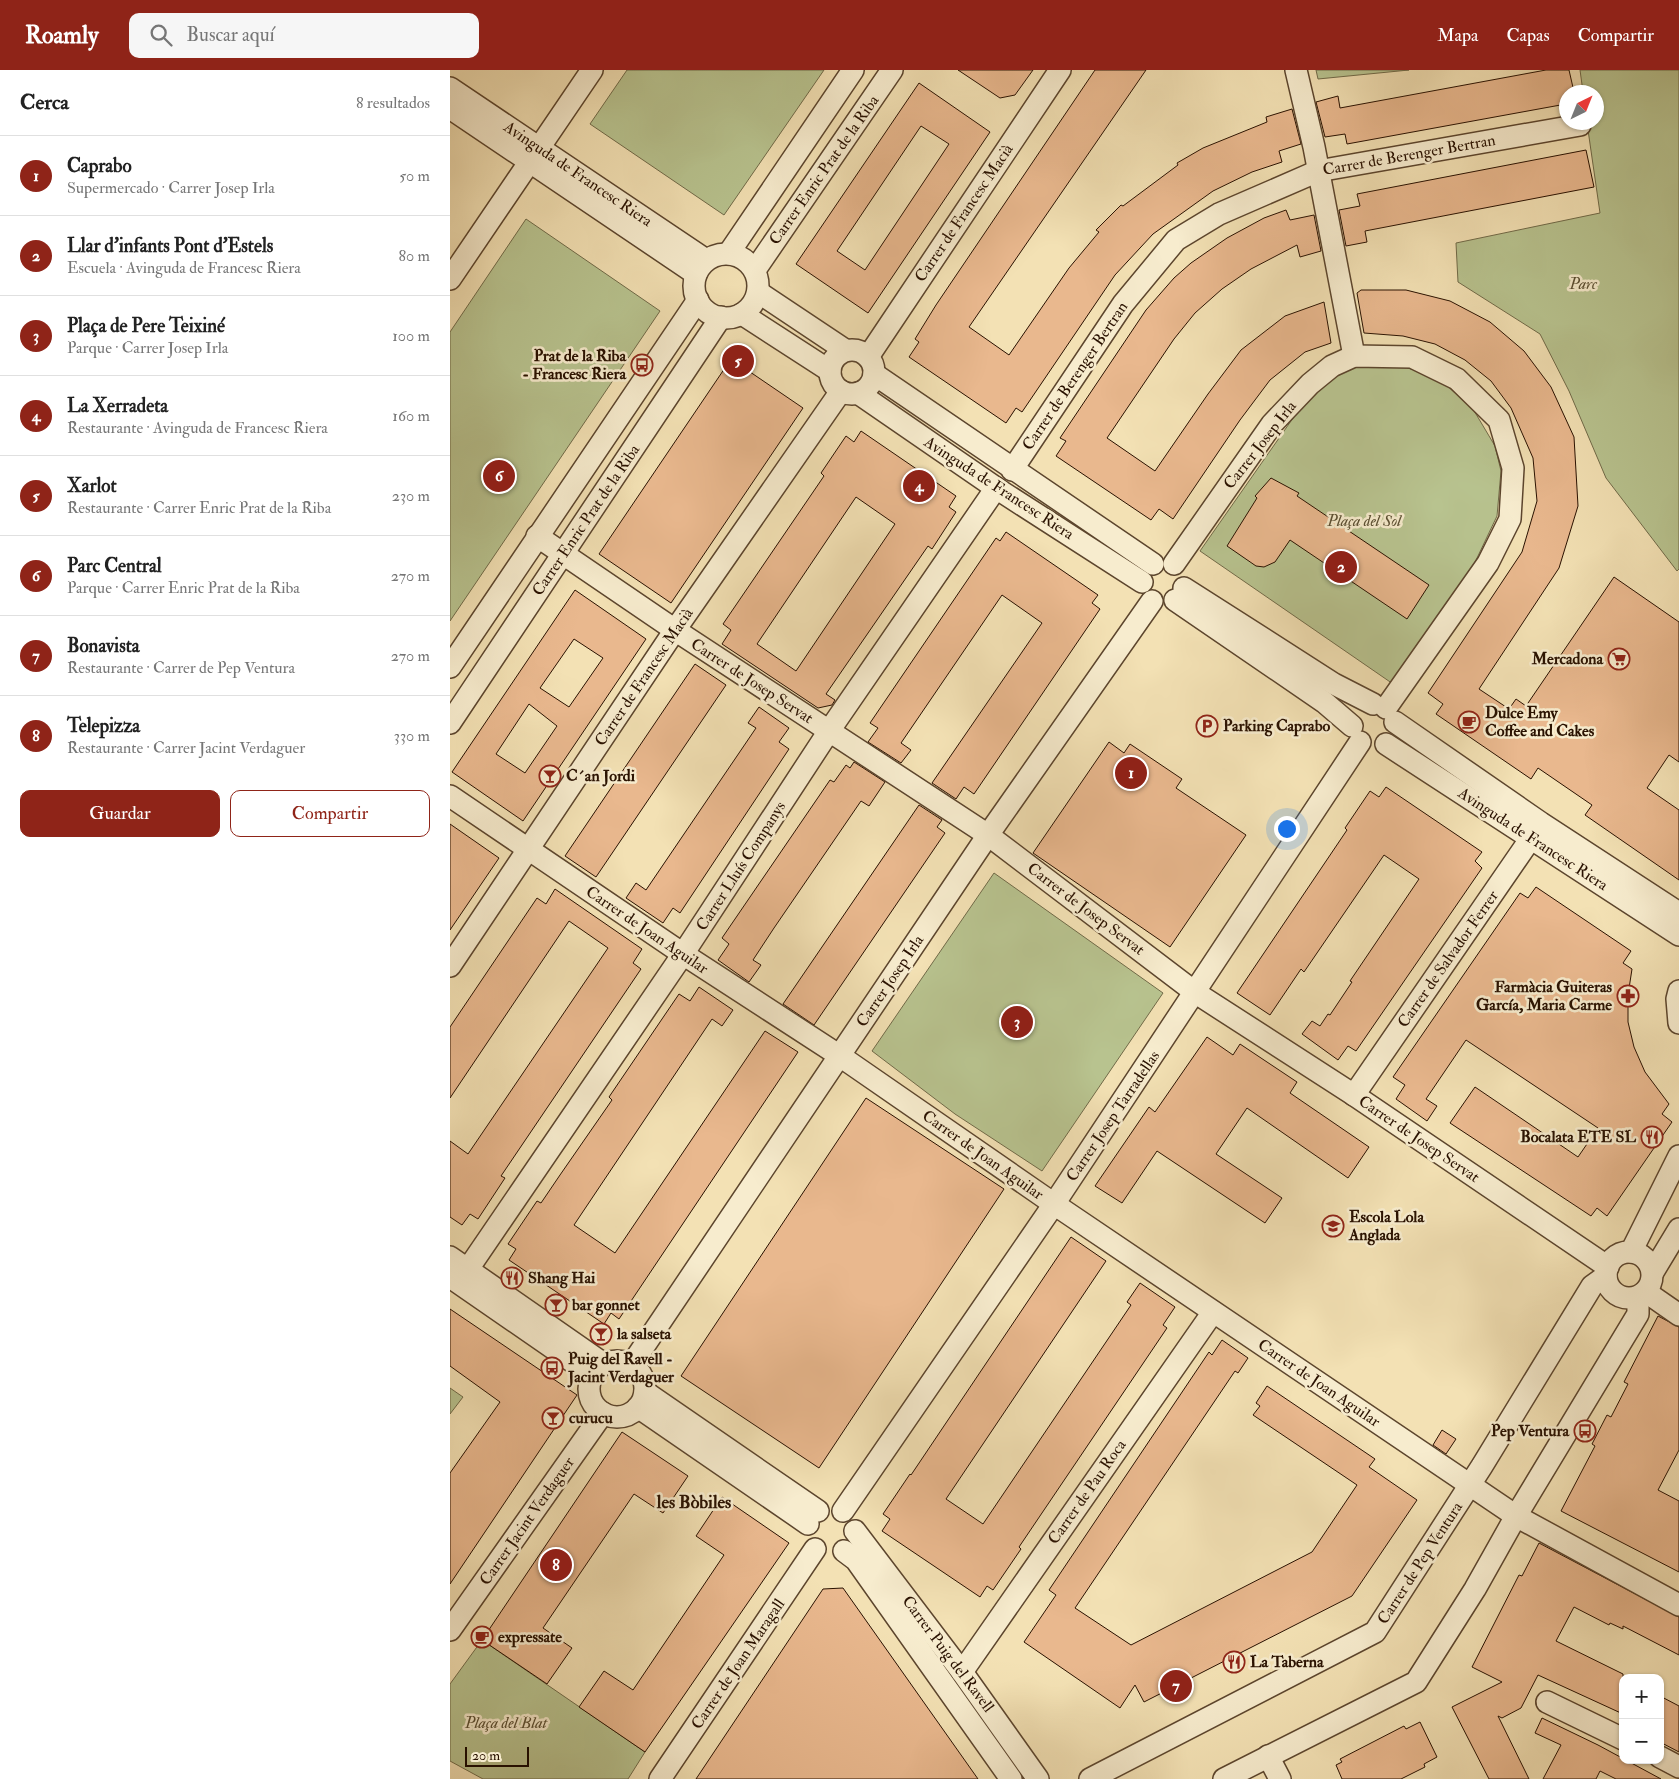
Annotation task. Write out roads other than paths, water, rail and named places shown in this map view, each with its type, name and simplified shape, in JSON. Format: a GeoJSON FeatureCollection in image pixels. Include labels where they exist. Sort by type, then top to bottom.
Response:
{"type":"FeatureCollection","features":[{"type":"Feature","properties":{"kind":"street"},"geometry":{"type":"LineString","coordinates":[[450,279],[592,70]]}},
{"type":"Feature","properties":{"kind":"street","name":"Carrer Enric Prat de la Riba"},"geometry":{"type":"LineString","coordinates":[[729,253],[853,70]]}},
{"type":"Feature","properties":{"kind":"street","name":"Carrer Enric Prat de la Riba"},"geometry":{"type":"LineString","coordinates":[[755,270],[892,70]]}},
{"type":"Feature","properties":{"kind":"street","name":"Carrer de Francesc Macià"},"geometry":{"type":"LineString","coordinates":[[871,365],[1060,70]]}},
{"type":"Feature","properties":{"kind":"street"},"geometry":{"type":"LineString","coordinates":[[1296,70],[1354,356]]}},
{"type":"Feature","properties":{"kind":"street","name":"Avinguda de Francesc Riera"},"geometry":{"type":"LineString","coordinates":[[450,88],[534,155]]}},
{"type":"Feature","properties":{"kind":"street","name":"Avinguda de Francesc Riera"},"geometry":{"type":"LineString","coordinates":[[450,108],[534,155],[701,267]]}},
{"type":"Feature","properties":{"kind":"street","name":"Carrer de Berenger Bertran"},"geometry":{"type":"LineString","coordinates":[[1012,470],[1123,304],[1176,240],[1219,214],[1318,171],[1559,128]]}},
{"type":"Feature","properties":{"kind":"street"},"geometry":{"type":"LineString","coordinates":[[729,253],[741,257],[755,270],[758,278],[758,292],[752,305],[742,314],[732,318],[721,318],[710,314],[698,300],[694,289],[701,267],[714,256],[729,253]]}},
{"type":"Feature","properties":{"kind":"street"},"geometry":{"type":"LineString","coordinates":[[758,292],[846,350],[858,350],[871,365],[868,387],[850,392],[832,381],[830,371],[833,360],[846,350]]}},
{"type":"Feature","properties":{"kind":"street","name":"Carrer Enric Prat de la Riba"},"geometry":{"type":"LineString","coordinates":[[450,666],[698,300]]}},
{"type":"Feature","properties":{"kind":"street"},"geometry":{"type":"LineString","coordinates":[[742,314],[830,371]]}},
{"type":"Feature","properties":{"kind":"street","name":"Carrer Enric Prat de la Riba"},"geometry":{"type":"LineString","coordinates":[[450,723],[721,318]]}},
{"type":"Feature","properties":{"kind":"street","name":"Carrer Josep Irla"},"geometry":{"type":"LineString","coordinates":[[1174,564],[1272,424],[1310,384],[1332,366],[1354,356],[1412,357],[1457,379],[1499,420],[1513,468],[1510,519],[1488,564],[1384,712]]}},
{"type":"Feature","properties":{"kind":"street","name":"Avinguda de Francesc Riera"},"geometry":{"type":"LineString","coordinates":[[871,365],[1012,470],[1149,582]]}},
{"type":"Feature","properties":{"kind":"street","name":"Avinguda de Francesc Riera"},"geometry":{"type":"LineString","coordinates":[[850,392],[996,488],[1149,582]]}},
{"type":"Feature","properties":{"kind":"street","name":"Carrer de Francesc Macià"},"geometry":{"type":"LineString","coordinates":[[450,966],[529,851],[675,630],[850,392]]}},
{"type":"Feature","properties":{"kind":"street","name":"Carrer Lluís Companys"},"geometry":{"type":"LineString","coordinates":[[459,1273],[683,954],[829,731],[996,488]]}},
{"type":"Feature","properties":{"kind":"street","name":"Carrer de Josep Servat"},"geometry":{"type":"LineString","coordinates":[[537,536],[675,630],[988,835],[1196,992],[1354,1095],[1607,1271]]}},
{"type":"Feature","properties":{"kind":"street"},"geometry":{"type":"LineString","coordinates":[[1163,561],[1174,564],[1184,576],[1180,594],[1165,604],[1149,582],[1163,561]]}},
{"type":"Feature","properties":{"kind":"street","name":"Carrer Josep Irla"},"geometry":{"type":"LineString","coordinates":[[632,1364],[988,835],[1149,582]]}},
{"type":"Feature","properties":{"kind":"street"},"geometry":{"type":"LineString","coordinates":[[1180,594],[1324,702],[1356,734],[1373,747],[1386,744],[1393,735],[1384,712],[1366,706],[1356,713],[1356,734]]}},
{"type":"Feature","properties":{"kind":"street","name":"Avinguda de Francesc Riera"},"geometry":{"type":"LineString","coordinates":[[1180,594],[1384,712],[1537,830],[1679,935]]}},
{"type":"Feature","properties":{"kind":"street","name":"Carrer Josep Tarradellas"},"geometry":{"type":"LineString","coordinates":[[844,1511],[1196,992],[1356,734]]}},
{"type":"Feature","properties":{"kind":"street","name":"Avinguda de Francesc Riera"},"geometry":{"type":"LineString","coordinates":[[1386,744],[1679,913]]}},
{"type":"Feature","properties":{"kind":"street","name":"Carrer de Joan Aguilar"},"geometry":{"type":"LineString","coordinates":[[450,796],[683,954],[840,1056],[1054,1204],[1516,1516],[1679,1605]]}},
{"type":"Feature","properties":{"kind":"street","name":"Carrer de Salvador Ferrer"},"geometry":{"type":"LineString","coordinates":[[1354,1095],[1537,830]]}},
{"type":"Feature","properties":{"kind":"street"},"geometry":{"type":"LineString","coordinates":[[1679,991],[1677,999],[1679,1023]]}},
{"type":"Feature","properties":{"kind":"street"},"geometry":{"type":"LineString","coordinates":[[1631,1252],[1679,1156]]}},
{"type":"Feature","properties":{"kind":"street"},"geometry":{"type":"LineString","coordinates":[[1224,1779],[1416,1682],[1475,1589],[1516,1516],[1638,1314],[1646,1287],[1679,1229]]}},
{"type":"Feature","properties":{"kind":"street"},"geometry":{"type":"LineString","coordinates":[[1646,1287],[1631,1299],[1616,1295],[1611,1290],[1607,1271],[1616,1256],[1631,1252],[1645,1258],[1646,1287],[1679,1315]]}},
{"type":"Feature","properties":{"kind":"street"},"geometry":{"type":"LineString","coordinates":[[450,1257],[459,1273],[598,1370]]}},
{"type":"Feature","properties":{"kind":"street","name":"Carrer de Pep Ventura"},"geometry":{"type":"LineString","coordinates":[[1090,1779],[1376,1632],[1470,1485],[1592,1286],[1607,1271]]}},
{"type":"Feature","properties":{"kind":"street","name":"Carrer de Pau Roca"},"geometry":{"type":"LineString","coordinates":[[962,1672],[1213,1312]]}},
{"type":"Feature","properties":{"kind":"street"},"geometry":{"type":"LineString","coordinates":[[618,1360],[632,1364],[643,1377],[642,1400],[628,1415],[620,1417],[603,1413],[591,1400],[589,1391],[598,1370],[618,1360]]}},
{"type":"Feature","properties":{"kind":"street"},"geometry":{"type":"LineString","coordinates":[[642,1400],[813,1518]]}},
{"type":"Feature","properties":{"kind":"street","name":"Carrer Jacint Verdaguer"},"geometry":{"type":"LineString","coordinates":[[450,1630],[603,1413]]}},
{"type":"Feature","properties":{"kind":"street"},"geometry":{"type":"LineString","coordinates":[[830,1507],[844,1511],[853,1523],[855,1531],[850,1546],[844,1551],[830,1555],[815,1549],[808,1537],[813,1518],[830,1507]]}},
{"type":"Feature","properties":{"kind":"street","name":"Carrer Puig del Ravell"},"geometry":{"type":"LineString","coordinates":[[855,1531],[962,1672],[1038,1779]]}},
{"type":"Feature","properties":{"kind":"street","name":"Carrer de Joan Maragall"},"geometry":{"type":"LineString","coordinates":[[660,1779],[815,1549]]}},
{"type":"Feature","properties":{"kind":"street","name":"Carrer Puig del Ravell"},"geometry":{"type":"LineString","coordinates":[[844,1551],[856,1560],[1011,1779]]}},
{"type":"Feature","properties":{"kind":"street"},"geometry":{"type":"LineString","coordinates":[[1547,1702],[1619,1737]]}},
{"type":"Feature","properties":{"kind":"street"},"geometry":{"type":"LineString","coordinates":[[1268,1756],[1280,1779]]}},
{"type":"Feature","properties":{"kind":"street"},"geometry":{"type":"LineString","coordinates":[[1664,1760],[1679,1767]]}},
{"type":"Feature","properties":{"kind":"place","name":"Xarlot"},"geometry":{"type":"Point","coordinates":[738,361]}},
{"type":"Feature","properties":{"kind":"place","name":"Prat de la Riba - Francesc Riera"},"geometry":{"type":"Point","coordinates":[642,365]}},
{"type":"Feature","properties":{"kind":"place","name":"Parc Central"},"geometry":{"type":"Point","coordinates":[499,476]}},
{"type":"Feature","properties":{"kind":"place","name":"La Xerradeta"},"geometry":{"type":"Point","coordinates":[919,486]}},
{"type":"Feature","properties":{"kind":"place","name":"Llar d'infants Pont d'Estels"},"geometry":{"type":"Point","coordinates":[1341,567]}},
{"type":"Feature","properties":{"kind":"place","name":"Mercadona"},"geometry":{"type":"Point","coordinates":[1619,659]}},
{"type":"Feature","properties":{"kind":"place","name":"Dulce Emy Coffee and Cakes"},"geometry":{"type":"Point","coordinates":[1469,722]}},
{"type":"Feature","properties":{"kind":"place","name":"Parking Caprabo"},"geometry":{"type":"Point","coordinates":[1207,726]}},
{"type":"Feature","properties":{"kind":"place","name":"Caprabo"},"geometry":{"type":"Point","coordinates":[1131,773]}},
{"type":"Feature","properties":{"kind":"place","name":"C´an Jordi"},"geometry":{"type":"Point","coordinates":[550,776]}},
{"type":"Feature","properties":{"kind":"place","name":"Farmàcia Guiteras García, Maria Carme"},"geometry":{"type":"Point","coordinates":[1628,996]}},
{"type":"Feature","properties":{"kind":"place","name":"Plaça de Pere Teixiné"},"geometry":{"type":"Point","coordinates":[1017,1022]}},
{"type":"Feature","properties":{"kind":"place","name":"Bocalata ETE SL"},"geometry":{"type":"Point","coordinates":[1652,1137]}},
{"type":"Feature","properties":{"kind":"place","name":"Escola Lola Anglada"},"geometry":{"type":"Point","coordinates":[1333,1226]}},
{"type":"Feature","properties":{"kind":"place","name":"Shang Hai"},"geometry":{"type":"Point","coordinates":[512,1278]}},
{"type":"Feature","properties":{"kind":"place","name":"bar gonnet"},"geometry":{"type":"Point","coordinates":[556,1305]}},
{"type":"Feature","properties":{"kind":"place","name":"la salseta"},"geometry":{"type":"Point","coordinates":[601,1334]}},
{"type":"Feature","properties":{"kind":"place","name":"Puig del Ravell - Jacint Verdaguer"},"geometry":{"type":"Point","coordinates":[552,1368]}},
{"type":"Feature","properties":{"kind":"place","name":"curucu"},"geometry":{"type":"Point","coordinates":[553,1418]}},
{"type":"Feature","properties":{"kind":"place","name":"Pep Ventura"},"geometry":{"type":"Point","coordinates":[1585,1431]}},
{"type":"Feature","properties":{"kind":"place","name":"Telepizza"},"geometry":{"type":"Point","coordinates":[556,1565]}},
{"type":"Feature","properties":{"kind":"place","name":"expressate"},"geometry":{"type":"Point","coordinates":[482,1637]}},
{"type":"Feature","properties":{"kind":"place","name":"La Taberna"},"geometry":{"type":"Point","coordinates":[1234,1662]}},
{"type":"Feature","properties":{"kind":"place","name":"Bonavista"},"geometry":{"type":"Point","coordinates":[1176,1686]}},
{"type":"Feature","properties":{"kind":"district","name":"les Bòbiles"},"geometry":{"type":"Point","coordinates":[694,1502]}},
{"type":"Feature","properties":{"kind":"park label","name":"Parc"},"geometry":{"type":"Point","coordinates":[1583,284]}},
{"type":"Feature","properties":{"kind":"park label","name":"Plaça del Sol"},"geometry":{"type":"Point","coordinates":[1364,521]}},
{"type":"Feature","properties":{"kind":"park label","name":"Plaça del Blat"},"geometry":{"type":"Point","coordinates":[506,1723]}}]}
